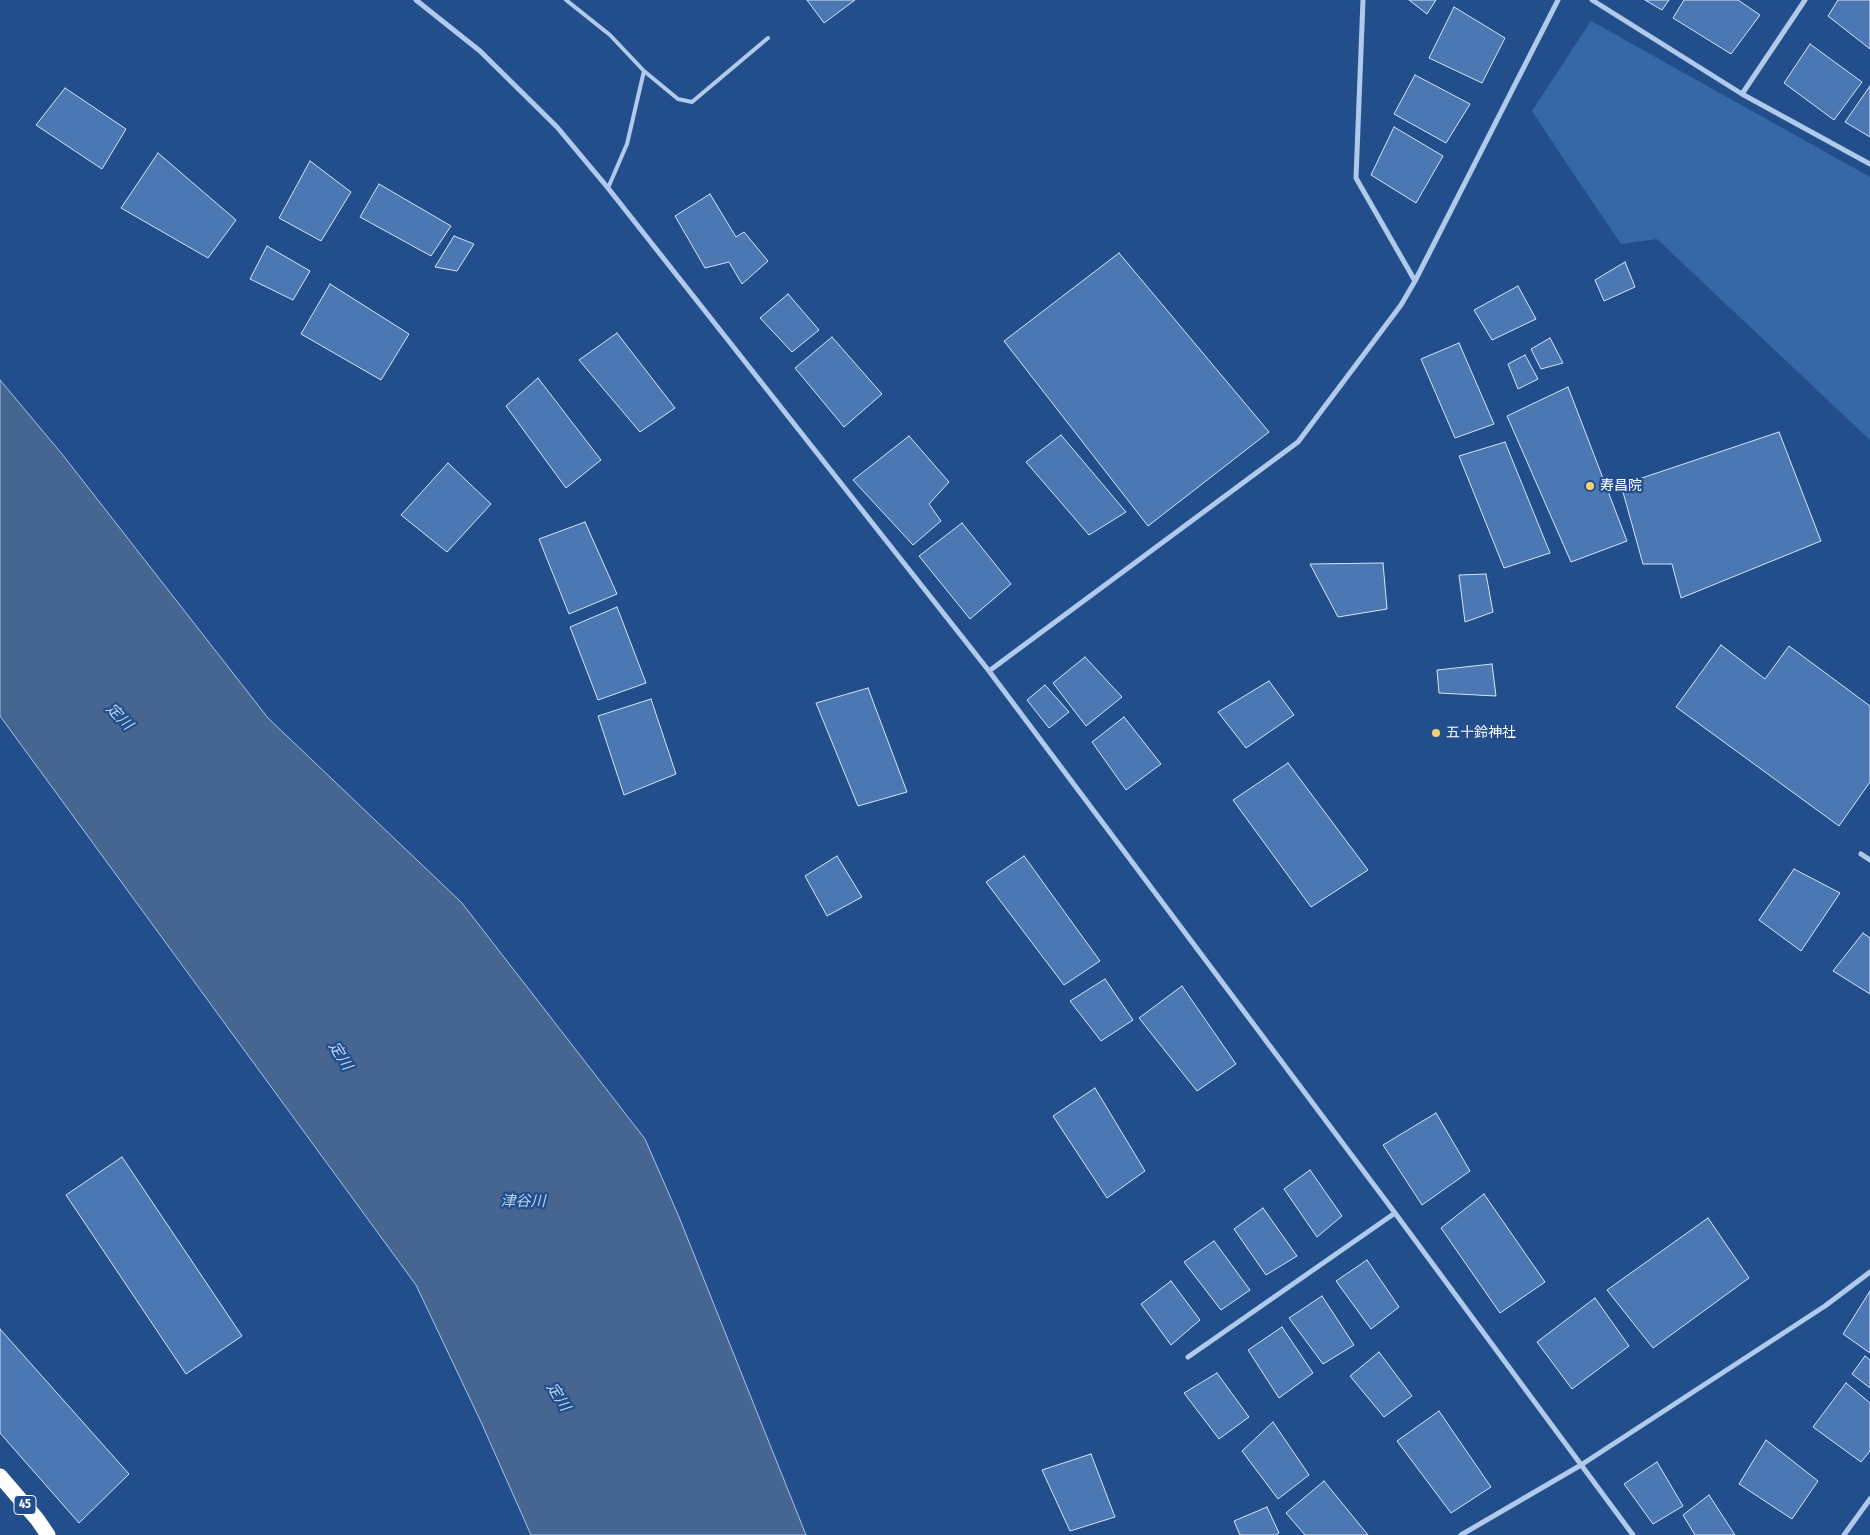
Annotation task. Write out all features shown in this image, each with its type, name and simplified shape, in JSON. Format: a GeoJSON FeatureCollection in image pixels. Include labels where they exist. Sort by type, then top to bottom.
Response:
{"type":"FeatureCollection","features":[{"type":"Feature","properties":{"kind":"highway","name":"45"},"geometry":{"type":"LineString","coordinates":[[0,1476],[37,1519],[48,1535]]}},
{"type":"Feature","properties":{"kind":"street"},"geometry":{"type":"LineString","coordinates":[[416,0],[480,51],[557,127],[608,188],[989,671],[1395,1213],[1633,1535]]}},
{"type":"Feature","properties":{"kind":"street"},"geometry":{"type":"LineString","coordinates":[[1362,0],[1356,178],[1415,281]]}},
{"type":"Feature","properties":{"kind":"street"},"geometry":{"type":"LineString","coordinates":[[989,671],[1298,442],[1401,305],[1558,0]]}},
{"type":"Feature","properties":{"kind":"street"},"geometry":{"type":"LineString","coordinates":[[1592,0],[1742,94],[1870,164]]}},
{"type":"Feature","properties":{"kind":"street"},"geometry":{"type":"LineString","coordinates":[[1742,94],[1805,0]]}},
{"type":"Feature","properties":{"kind":"street"},"geometry":{"type":"LineString","coordinates":[[1861,854],[1870,860]]}},
{"type":"Feature","properties":{"kind":"street"},"geometry":{"type":"LineString","coordinates":[[1188,1357],[1395,1213]]}},
{"type":"Feature","properties":{"kind":"street"},"geometry":{"type":"LineString","coordinates":[[1461,1535],[1581,1465],[1825,1306],[1870,1272]]}},
{"type":"Feature","properties":{"kind":"street"},"geometry":{"type":"LineString","coordinates":[[1844,1535],[1870,1499]]}},
{"type":"Feature","properties":{"kind":"lane"},"geometry":{"type":"LineString","coordinates":[[566,0],[610,35],[644,71],[678,99],[692,102],[768,38]]}},
{"type":"Feature","properties":{"kind":"lane"},"geometry":{"type":"LineString","coordinates":[[608,188],[627,144],[644,71]]}},
{"type":"Feature","properties":{"kind":"shaded area"},"geometry":{"type":"Polygon","coordinates":[[[1591,21],[1870,177],[1870,440],[1657,239],[1621,244],[1563,158],[1532,111],[1591,21]]]}},
{"type":"Feature","properties":{"kind":"water","name":"津谷川"},"geometry":{"type":"Polygon","coordinates":[[[0,380],[62,454],[268,718],[462,903],[645,1139],[679,1217],[806,1535],[531,1535],[481,1422],[416,1285],[0,716],[0,380]]]}},
{"type":"Feature","properties":{"kind":"building"},"geometry":{"type":"Polygon","coordinates":[[[807,0],[855,0],[824,23],[807,0]]]}},
{"type":"Feature","properties":{"kind":"building"},"geometry":{"type":"Polygon","coordinates":[[[1409,0],[1436,0],[1427,14],[1409,0]]]}},
{"type":"Feature","properties":{"kind":"building"},"geometry":{"type":"Polygon","coordinates":[[[1645,0],[1669,0],[1662,10],[1645,0]]]}},
{"type":"Feature","properties":{"kind":"building"},"geometry":{"type":"Polygon","coordinates":[[[1684,0],[1738,0],[1760,15],[1731,54],[1673,18],[1684,0]]]}},
{"type":"Feature","properties":{"kind":"building"},"geometry":{"type":"Polygon","coordinates":[[[1838,0],[1870,0],[1870,49],[1828,16],[1838,0]]]}},
{"type":"Feature","properties":{"kind":"building"},"geometry":{"type":"Polygon","coordinates":[[[1454,7],[1505,38],[1482,83],[1429,58],[1454,7]]]}},
{"type":"Feature","properties":{"kind":"building"},"geometry":{"type":"Polygon","coordinates":[[[1810,44],[1862,82],[1834,120],[1784,83],[1810,44]]]}},
{"type":"Feature","properties":{"kind":"building"},"geometry":{"type":"Polygon","coordinates":[[[1415,75],[1470,104],[1446,143],[1394,114],[1415,75]]]}},
{"type":"Feature","properties":{"kind":"building"},"geometry":{"type":"Polygon","coordinates":[[[1870,86],[1870,137],[1845,122],[1870,86]]]}},
{"type":"Feature","properties":{"kind":"building"},"geometry":{"type":"Polygon","coordinates":[[[65,88],[126,129],[102,169],[36,125],[65,88]]]}},
{"type":"Feature","properties":{"kind":"building"},"geometry":{"type":"Polygon","coordinates":[[[1394,127],[1443,156],[1416,203],[1371,175],[1394,127]]]}},
{"type":"Feature","properties":{"kind":"building"},"geometry":{"type":"Polygon","coordinates":[[[158,153],[236,220],[208,258],[121,208],[158,153]]]}},
{"type":"Feature","properties":{"kind":"building"},"geometry":{"type":"Polygon","coordinates":[[[310,161],[351,192],[321,241],[279,218],[310,161]]]}},
{"type":"Feature","properties":{"kind":"building"},"geometry":{"type":"Polygon","coordinates":[[[379,184],[451,226],[431,256],[360,217],[379,184]]]}},
{"type":"Feature","properties":{"kind":"building"},"geometry":{"type":"Polygon","coordinates":[[[710,194],[736,237],[744,232],[768,261],[742,284],[729,262],[705,268],[675,216],[710,194]]]}},
{"type":"Feature","properties":{"kind":"building"},"geometry":{"type":"Polygon","coordinates":[[[454,236],[474,244],[457,271],[435,267],[454,236]]]}},
{"type":"Feature","properties":{"kind":"building"},"geometry":{"type":"Polygon","coordinates":[[[267,246],[310,271],[293,300],[250,279],[267,246]]]}},
{"type":"Feature","properties":{"kind":"building"},"geometry":{"type":"Polygon","coordinates":[[[1119,253],[1269,432],[1148,526],[1004,341],[1119,253]]]}},
{"type":"Feature","properties":{"kind":"building"},"geometry":{"type":"Polygon","coordinates":[[[1625,262],[1635,287],[1604,301],[1595,280],[1625,262]]]}},
{"type":"Feature","properties":{"kind":"building"},"geometry":{"type":"Polygon","coordinates":[[[330,284],[409,334],[381,380],[301,334],[330,284]]]}},
{"type":"Feature","properties":{"kind":"building"},"geometry":{"type":"Polygon","coordinates":[[[1518,286],[1536,319],[1492,340],[1474,310],[1518,286]]]}},
{"type":"Feature","properties":{"kind":"building"},"geometry":{"type":"Polygon","coordinates":[[[788,294],[819,330],[792,352],[760,318],[788,294]]]}},
{"type":"Feature","properties":{"kind":"building"},"geometry":{"type":"Polygon","coordinates":[[[617,333],[675,408],[640,432],[579,360],[617,333]]]}},
{"type":"Feature","properties":{"kind":"building"},"geometry":{"type":"Polygon","coordinates":[[[832,337],[882,394],[844,427],[795,368],[832,337]]]}},
{"type":"Feature","properties":{"kind":"building"},"geometry":{"type":"Polygon","coordinates":[[[1550,338],[1563,363],[1541,369],[1531,349],[1550,338]]]}},
{"type":"Feature","properties":{"kind":"building"},"geometry":{"type":"Polygon","coordinates":[[[1459,343],[1494,424],[1455,438],[1421,359],[1459,343]]]}},
{"type":"Feature","properties":{"kind":"building"},"geometry":{"type":"Polygon","coordinates":[[[1525,355],[1538,379],[1518,389],[1508,364],[1525,355]]]}},
{"type":"Feature","properties":{"kind":"building"},"geometry":{"type":"Polygon","coordinates":[[[538,378],[601,460],[566,488],[506,406],[538,378]]]}},
{"type":"Feature","properties":{"kind":"building"},"geometry":{"type":"Polygon","coordinates":[[[1568,387],[1627,541],[1571,562],[1507,416],[1568,387]]]}},
{"type":"Feature","properties":{"kind":"building"},"geometry":{"type":"Polygon","coordinates":[[[1779,432],[1821,541],[1681,598],[1672,564],[1643,564],[1621,485],[1779,432]]]}},
{"type":"Feature","properties":{"kind":"building"},"geometry":{"type":"Polygon","coordinates":[[[1061,435],[1126,512],[1089,535],[1026,462],[1061,435]]]}},
{"type":"Feature","properties":{"kind":"building"},"geometry":{"type":"Polygon","coordinates":[[[909,436],[949,482],[929,504],[941,521],[913,545],[853,480],[909,436]]]}},
{"type":"Feature","properties":{"kind":"building"},"geometry":{"type":"Polygon","coordinates":[[[1505,442],[1550,553],[1504,568],[1459,456],[1505,442]]]}},
{"type":"Feature","properties":{"kind":"building"},"geometry":{"type":"Polygon","coordinates":[[[448,463],[491,504],[447,552],[401,515],[448,463]]]}},
{"type":"Feature","properties":{"kind":"building"},"geometry":{"type":"Polygon","coordinates":[[[585,522],[617,594],[569,614],[539,539],[585,522]]]}},
{"type":"Feature","properties":{"kind":"building"},"geometry":{"type":"Polygon","coordinates":[[[962,523],[1011,584],[970,619],[919,556],[962,523]]]}},
{"type":"Feature","properties":{"kind":"building"},"geometry":{"type":"Polygon","coordinates":[[[1383,563],[1387,609],[1338,617],[1310,564],[1383,563]]]}},
{"type":"Feature","properties":{"kind":"building"},"geometry":{"type":"Polygon","coordinates":[[[1486,574],[1493,612],[1465,622],[1459,575],[1486,574]]]}},
{"type":"Feature","properties":{"kind":"building"},"geometry":{"type":"Polygon","coordinates":[[[617,607],[646,683],[598,700],[570,627],[617,607]]]}},
{"type":"Feature","properties":{"kind":"building"},"geometry":{"type":"Polygon","coordinates":[[[1721,645],[1765,679],[1789,646],[1870,706],[1870,782],[1839,826],[1676,707],[1721,645]]]}},
{"type":"Feature","properties":{"kind":"building"},"geometry":{"type":"Polygon","coordinates":[[[1085,657],[1122,697],[1086,726],[1053,683],[1085,657]]]}},
{"type":"Feature","properties":{"kind":"building"},"geometry":{"type":"Polygon","coordinates":[[[1492,664],[1496,696],[1439,693],[1437,670],[1492,664]]]}},
{"type":"Feature","properties":{"kind":"building"},"geometry":{"type":"Polygon","coordinates":[[[1269,681],[1294,715],[1246,748],[1218,712],[1269,681]]]}},
{"type":"Feature","properties":{"kind":"building"},"geometry":{"type":"Polygon","coordinates":[[[1045,685],[1069,712],[1049,728],[1027,700],[1045,685]]]}},
{"type":"Feature","properties":{"kind":"building"},"geometry":{"type":"Polygon","coordinates":[[[868,688],[907,792],[858,806],[816,703],[868,688]]]}},
{"type":"Feature","properties":{"kind":"building"},"geometry":{"type":"Polygon","coordinates":[[[651,699],[676,774],[624,795],[598,716],[651,699]]]}},
{"type":"Feature","properties":{"kind":"building"},"geometry":{"type":"Polygon","coordinates":[[[1124,717],[1161,764],[1126,790],[1092,742],[1124,717]]]}},
{"type":"Feature","properties":{"kind":"building"},"geometry":{"type":"Polygon","coordinates":[[[1288,763],[1368,870],[1311,907],[1233,800],[1288,763]]]}},
{"type":"Feature","properties":{"kind":"building"},"geometry":{"type":"Polygon","coordinates":[[[837,856],[862,897],[827,916],[805,876],[837,856]]]}},
{"type":"Feature","properties":{"kind":"building"},"geometry":{"type":"Polygon","coordinates":[[[1024,856],[1100,961],[1064,985],[986,882],[1024,856]]]}},
{"type":"Feature","properties":{"kind":"building"},"geometry":{"type":"Polygon","coordinates":[[[1794,869],[1840,893],[1801,951],[1759,920],[1794,869]]]}},
{"type":"Feature","properties":{"kind":"building"},"geometry":{"type":"Polygon","coordinates":[[[1863,933],[1870,938],[1870,994],[1833,971],[1863,933]]]}},
{"type":"Feature","properties":{"kind":"building"},"geometry":{"type":"Polygon","coordinates":[[[1105,979],[1133,1020],[1101,1041],[1070,1001],[1105,979]]]}},
{"type":"Feature","properties":{"kind":"building"},"geometry":{"type":"Polygon","coordinates":[[[1182,986],[1236,1064],[1197,1091],[1139,1018],[1182,986]]]}},
{"type":"Feature","properties":{"kind":"building"},"geometry":{"type":"Polygon","coordinates":[[[1095,1088],[1145,1171],[1107,1198],[1053,1116],[1095,1088]]]}},
{"type":"Feature","properties":{"kind":"building"},"geometry":{"type":"Polygon","coordinates":[[[1436,1113],[1470,1171],[1422,1205],[1383,1145],[1436,1113]]]}},
{"type":"Feature","properties":{"kind":"building"},"geometry":{"type":"Polygon","coordinates":[[[122,1157],[242,1336],[186,1374],[66,1195],[122,1157]]]}},
{"type":"Feature","properties":{"kind":"building"},"geometry":{"type":"Polygon","coordinates":[[[1310,1170],[1342,1216],[1317,1237],[1284,1189],[1310,1170]]]}},
{"type":"Feature","properties":{"kind":"building"},"geometry":{"type":"Polygon","coordinates":[[[1484,1194],[1545,1282],[1500,1313],[1441,1228],[1484,1194]]]}},
{"type":"Feature","properties":{"kind":"building"},"geometry":{"type":"Polygon","coordinates":[[[1263,1208],[1297,1256],[1266,1275],[1234,1229],[1263,1208]]]}},
{"type":"Feature","properties":{"kind":"building"},"geometry":{"type":"Polygon","coordinates":[[[1708,1218],[1749,1278],[1653,1348],[1607,1290],[1708,1218]]]}},
{"type":"Feature","properties":{"kind":"building"},"geometry":{"type":"Polygon","coordinates":[[[1214,1241],[1250,1290],[1221,1310],[1184,1262],[1214,1241]]]}},
{"type":"Feature","properties":{"kind":"building"},"geometry":{"type":"Polygon","coordinates":[[[1367,1260],[1399,1307],[1371,1329],[1336,1281],[1367,1260]]]}},
{"type":"Feature","properties":{"kind":"building"},"geometry":{"type":"Polygon","coordinates":[[[1171,1281],[1200,1320],[1171,1345],[1141,1304],[1171,1281]]]}},
{"type":"Feature","properties":{"kind":"building"},"geometry":{"type":"Polygon","coordinates":[[[1870,1291],[1870,1353],[1843,1334],[1870,1291]]]}},
{"type":"Feature","properties":{"kind":"building"},"geometry":{"type":"Polygon","coordinates":[[[1322,1296],[1354,1345],[1323,1364],[1289,1318],[1322,1296]]]}},
{"type":"Feature","properties":{"kind":"building"},"geometry":{"type":"Polygon","coordinates":[[[1595,1298],[1629,1346],[1572,1389],[1537,1342],[1595,1298]]]}},
{"type":"Feature","properties":{"kind":"building"},"geometry":{"type":"Polygon","coordinates":[[[1282,1327],[1313,1373],[1279,1398],[1248,1350],[1282,1327]]]}},
{"type":"Feature","properties":{"kind":"building"},"geometry":{"type":"Polygon","coordinates":[[[0,1329],[129,1474],[79,1523],[0,1433],[0,1329]]]}},
{"type":"Feature","properties":{"kind":"building"},"geometry":{"type":"Polygon","coordinates":[[[1379,1352],[1412,1396],[1384,1417],[1350,1376],[1379,1352]]]}},
{"type":"Feature","properties":{"kind":"building"},"geometry":{"type":"Polygon","coordinates":[[[1865,1356],[1870,1360],[1870,1388],[1852,1374],[1865,1356]]]}},
{"type":"Feature","properties":{"kind":"building"},"geometry":{"type":"Polygon","coordinates":[[[1217,1373],[1249,1417],[1219,1439],[1184,1393],[1217,1373]]]}},
{"type":"Feature","properties":{"kind":"building"},"geometry":{"type":"Polygon","coordinates":[[[1846,1383],[1870,1403],[1870,1451],[1861,1462],[1813,1427],[1846,1383]]]}},
{"type":"Feature","properties":{"kind":"building"},"geometry":{"type":"Polygon","coordinates":[[[1439,1411],[1491,1487],[1451,1513],[1397,1441],[1439,1411]]]}},
{"type":"Feature","properties":{"kind":"building"},"geometry":{"type":"Polygon","coordinates":[[[1273,1422],[1309,1475],[1278,1499],[1242,1451],[1273,1422]]]}},
{"type":"Feature","properties":{"kind":"building"},"geometry":{"type":"Polygon","coordinates":[[[1766,1440],[1818,1481],[1792,1519],[1739,1484],[1766,1440]]]}},
{"type":"Feature","properties":{"kind":"building"},"geometry":{"type":"Polygon","coordinates":[[[1091,1454],[1115,1517],[1070,1531],[1042,1470],[1091,1454]]]}},
{"type":"Feature","properties":{"kind":"building"},"geometry":{"type":"Polygon","coordinates":[[[1657,1462],[1683,1506],[1653,1524],[1624,1484],[1657,1462]]]}},
{"type":"Feature","properties":{"kind":"building"},"geometry":{"type":"Polygon","coordinates":[[[1324,1481],[1368,1535],[1305,1535],[1286,1513],[1324,1481]]]}},
{"type":"Feature","properties":{"kind":"building"},"geometry":{"type":"Polygon","coordinates":[[[1709,1495],[1735,1535],[1695,1535],[1683,1515],[1709,1495]]]}},
{"type":"Feature","properties":{"kind":"building"},"geometry":{"type":"Polygon","coordinates":[[[1267,1507],[1279,1533],[1276,1535],[1240,1535],[1234,1521],[1267,1507]]]}},
{"type":"Feature","properties":{"kind":"place","name":"寿昌院"},"geometry":{"type":"Point","coordinates":[1590,486]}},
{"type":"Feature","properties":{"kind":"place","name":"五十鈴神社"},"geometry":{"type":"Point","coordinates":[1436,733]}},
{"type":"Feature","properties":{"kind":"water label","name":"定川"},"geometry":{"type":"Point","coordinates":[119,717]}},
{"type":"Feature","properties":{"kind":"water label","name":"定川"},"geometry":{"type":"Point","coordinates":[340,1056]}},
{"type":"Feature","properties":{"kind":"water label","name":"定川"},"geometry":{"type":"Point","coordinates":[558,1397]}}]}
